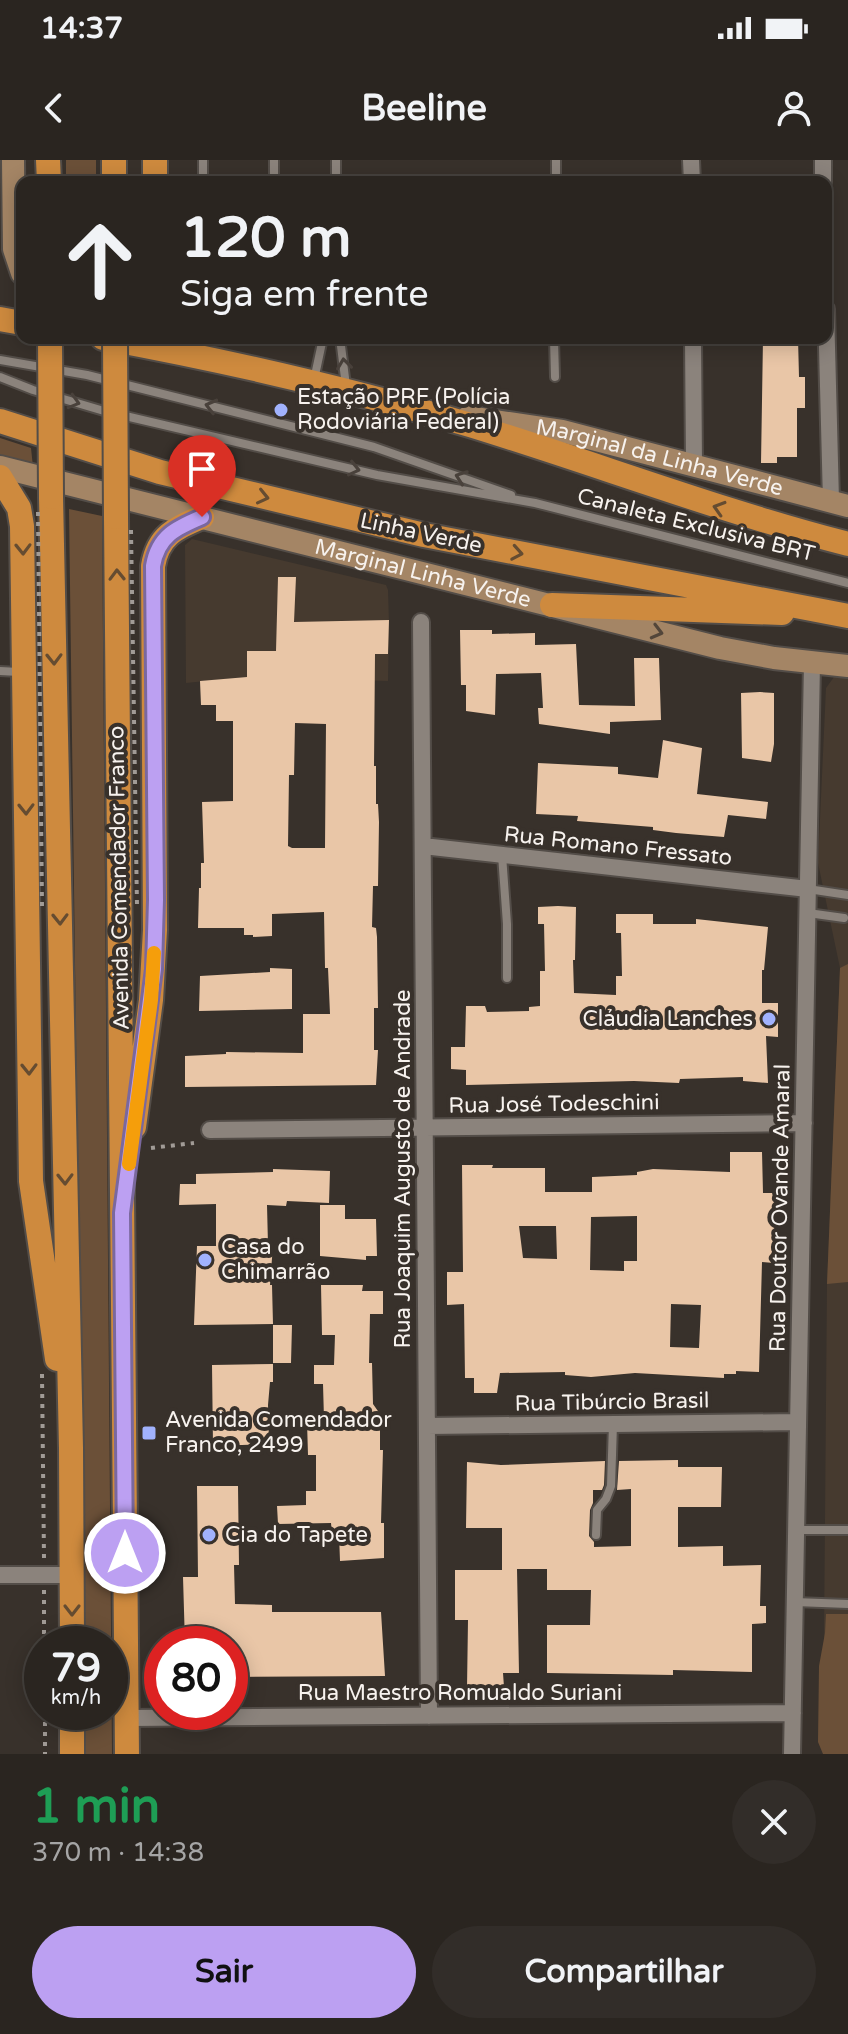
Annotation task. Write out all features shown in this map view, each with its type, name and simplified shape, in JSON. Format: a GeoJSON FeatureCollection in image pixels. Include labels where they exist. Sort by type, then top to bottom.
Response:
{"type":"FeatureCollection","features":[{"type":"Feature","properties":{"kind":"highway"},"geometry":{"type":"LineString","coordinates":[[50,344],[44,504],[71,1448],[72,1626]]}},
{"type":"Feature","properties":{"kind":"highway","name":"Avenida Comendador Franco"},"geometry":{"type":"LineString","coordinates":[[115,344],[124,518],[122,1213],[126,1626]]}},
{"type":"Feature","properties":{"kind":"highway"},"geometry":{"type":"LineString","coordinates":[[181,346],[420,411],[716,507],[848,544]]}},
{"type":"Feature","properties":{"kind":"highway","name":"Linha Verde"},"geometry":{"type":"LineString","coordinates":[[0,421],[160,472],[410,532],[848,616]]}},
{"type":"Feature","properties":{"kind":"highway"},"geometry":{"type":"LineString","coordinates":[[0,477],[19,508],[22,526],[12,672],[31,1181],[71,1448]]}},
{"type":"Feature","properties":{"kind":"highway"},"geometry":{"type":"LineString","coordinates":[[122,1213],[154,969],[153,566],[155,553],[165,536],[202,517]]}},
{"type":"Feature","properties":{"kind":"highway"},"geometry":{"type":"LineString","coordinates":[[552,605],[848,616]]}},
{"type":"Feature","properties":{"kind":"highway"},"geometry":{"type":"LineString","coordinates":[[72,1730],[72,1754]]}},
{"type":"Feature","properties":{"kind":"highway","name":"Avenida Comendador Franco"},"geometry":{"type":"LineString","coordinates":[[127,1730],[127,1754]]}},
{"type":"Feature","properties":{"kind":"main road"},"geometry":{"type":"LineString","coordinates":[[13,160],[16,255]]}},
{"type":"Feature","properties":{"kind":"main road"},"geometry":{"type":"LineString","coordinates":[[0,271],[14,249]]}},
{"type":"Feature","properties":{"kind":"main road","name":"Marginal da Linha Verde"},"geometry":{"type":"LineString","coordinates":[[420,411],[562,431],[839,504]]}},
{"type":"Feature","properties":{"kind":"main road","name":"Marginal Linha Verde"},"geometry":{"type":"LineString","coordinates":[[0,467],[720,648],[848,666]]}},
{"type":"Feature","properties":{"kind":"street"},"geometry":{"type":"LineString","coordinates":[[693,344],[694,465]]}},
{"type":"Feature","properties":{"kind":"street"},"geometry":{"type":"LineString","coordinates":[[828,344],[839,504]]}},
{"type":"Feature","properties":{"kind":"street","name":"Rua Joaquim Augusto de Andrade"},"geometry":{"type":"LineString","coordinates":[[421,622],[429,1716]]}},
{"type":"Feature","properties":{"kind":"street","name":"Rua Doutor Ovande Amaral"},"geometry":{"type":"LineString","coordinates":[[792,1754],[812,663]]}},
{"type":"Feature","properties":{"kind":"street","name":"Rua Romano Fressato"},"geometry":{"type":"LineString","coordinates":[[423,846],[808,889]]}},
{"type":"Feature","properties":{"kind":"street","name":"Rua José Todeschini"},"geometry":{"type":"LineString","coordinates":[[210,1130],[804,1123]]}},
{"type":"Feature","properties":{"kind":"street","name":"Rua Tibúrcio Brasil"},"geometry":{"type":"LineString","coordinates":[[427,1426],[798,1422]]}},
{"type":"Feature","properties":{"kind":"street"},"geometry":{"type":"LineString","coordinates":[[0,1575],[71,1575]]}},
{"type":"Feature","properties":{"kind":"street","name":"Rua Maestro Romualdo Suriani"},"geometry":{"type":"LineString","coordinates":[[128,1718],[793,1713]]}},
{"type":"Feature","properties":{"kind":"lane"},"geometry":{"type":"LineString","coordinates":[[313,382],[322,344]]}},
{"type":"Feature","properties":{"kind":"lane"},"geometry":{"type":"LineString","coordinates":[[341,344],[347,391]]}},
{"type":"Feature","properties":{"kind":"lane"},"geometry":{"type":"LineString","coordinates":[[554,344],[555,377]]}},
{"type":"Feature","properties":{"kind":"lane","name":"Canaleta Exclusiva BRT"},"geometry":{"type":"LineString","coordinates":[[0,360],[87,375],[374,447],[535,503]]}},
{"type":"Feature","properties":{"kind":"lane","name":"Canaleta Exclusiva BRT"},"geometry":{"type":"LineString","coordinates":[[0,377],[104,411],[377,475],[535,503],[848,583]]}},
{"type":"Feature","properties":{"kind":"lane"},"geometry":{"type":"LineString","coordinates":[[502,855],[507,978]]}},
{"type":"Feature","properties":{"kind":"lane"},"geometry":{"type":"LineString","coordinates":[[808,889],[848,895]]}},
{"type":"Feature","properties":{"kind":"lane"},"geometry":{"type":"LineString","coordinates":[[807,913],[844,918]]}},
{"type":"Feature","properties":{"kind":"lane"},"geometry":{"type":"LineString","coordinates":[[596,1535],[597,1510],[611,1486],[613,1424]]}},
{"type":"Feature","properties":{"kind":"lane"},"geometry":{"type":"LineString","coordinates":[[796,1530],[848,1530]]}},
{"type":"Feature","properties":{"kind":"lane"},"geometry":{"type":"LineString","coordinates":[[795,1602],[848,1604]]}},
{"type":"Feature","properties":{"kind":"path"},"geometry":{"type":"LineString","coordinates":[[42,907],[44,504]]}},
{"type":"Feature","properties":{"kind":"path"},"geometry":{"type":"LineString","coordinates":[[124,518],[137,907]]}},
{"type":"Feature","properties":{"kind":"path"},"geometry":{"type":"LineString","coordinates":[[151,1148],[194,1143]]}},
{"type":"Feature","properties":{"kind":"path"},"geometry":{"type":"LineString","coordinates":[[42,1370],[44,1556]]}},
{"type":"Feature","properties":{"kind":"path"},"geometry":{"type":"LineString","coordinates":[[44,1596],[44,1626]]}},
{"type":"Feature","properties":{"kind":"path"},"geometry":{"type":"LineString","coordinates":[[45,1730],[45,1754]]}},
{"type":"Feature","properties":{"kind":"shaded area"},"geometry":{"type":"Polygon","coordinates":[[[66,160],[96,160],[96,176],[66,176],[66,160]]]}},
{"type":"Feature","properties":{"kind":"shaded area"},"geometry":{"type":"Polygon","coordinates":[[[0,438],[31,448],[33,467],[0,458],[0,438]]]}},
{"type":"Feature","properties":{"kind":"shaded area"},"geometry":{"type":"Polygon","coordinates":[[[69,509],[102,516],[111,1626],[84,1626],[69,509]]]}},
{"type":"Feature","properties":{"kind":"shaded area"},"geometry":{"type":"Polygon","coordinates":[[[192,539],[386,585],[388,681],[245,677],[186,683],[185,545],[192,539]]]}},
{"type":"Feature","properties":{"kind":"shaded area"},"geometry":{"type":"Polygon","coordinates":[[[834,677],[848,678],[848,1754],[823,1754],[827,1284],[840,968],[818,863],[826,688],[834,677]]]}},
{"type":"Feature","properties":{"kind":"shaded area"},"geometry":{"type":"Polygon","coordinates":[[[848,964],[848,1282],[827,1284],[840,968],[848,964]]]}},
{"type":"Feature","properties":{"kind":"shaded area"},"geometry":{"type":"Polygon","coordinates":[[[826,1614],[848,1614],[848,1754],[823,1754],[818,1742],[819,1666],[826,1614]]]}},
{"type":"Feature","properties":{"kind":"shaded area"},"geometry":{"type":"Polygon","coordinates":[[[84,1730],[112,1730],[112,1754],[85,1754],[84,1730]]]}},
{"type":"Feature","properties":{"kind":"building"},"geometry":{"type":"Polygon","coordinates":[[[763,344],[798,344],[799,377],[805,377],[805,408],[797,408],[797,457],[777,457],[777,463],[761,463],[763,344]]]}},
{"type":"Feature","properties":{"kind":"building"},"geometry":{"type":"Polygon","coordinates":[[[278,577],[296,577],[294,622],[389,620],[388,654],[375,654],[374,766],[379,822],[378,886],[373,886],[372,927],[376,928],[377,937],[378,1008],[374,1008],[374,1050],[378,1050],[376,1085],[185,1087],[185,1056],[226,1052],[303,1053],[303,1014],[330,1014],[324,912],[272,914],[272,936],[244,935],[244,928],[198,928],[201,863],[204,863],[202,802],[233,801],[233,721],[216,721],[216,705],[201,705],[200,681],[247,677],[247,651],[276,651],[278,577]],[[295,723],[294,775],[289,775],[288,846],[292,848],[325,848],[326,724],[295,723]]]}},
{"type":"Feature","properties":{"kind":"building"},"geometry":{"type":"Polygon","coordinates":[[[460,630],[492,630],[492,634],[535,633],[535,645],[576,644],[579,705],[635,706],[634,658],[659,658],[661,720],[610,722],[610,734],[539,724],[538,708],[543,708],[541,673],[496,674],[495,715],[466,711],[466,685],[461,685],[460,630]]]}},
{"type":"Feature","properties":{"kind":"building"},"geometry":{"type":"Polygon","coordinates":[[[741,693],[774,693],[771,762],[742,758],[741,693]]]}},
{"type":"Feature","properties":{"kind":"building"},"geometry":{"type":"Polygon","coordinates":[[[663,740],[702,748],[697,794],[768,802],[766,819],[728,815],[724,837],[577,821],[578,816],[536,814],[538,763],[618,767],[618,774],[658,778],[663,740]]]}},
{"type":"Feature","properties":{"kind":"building"},"geometry":{"type":"Polygon","coordinates":[[[538,907],[576,907],[574,993],[616,995],[616,976],[622,976],[621,933],[616,933],[616,914],[653,914],[653,924],[696,924],[696,919],[768,927],[762,970],[762,1003],[778,1003],[778,1037],[766,1036],[768,1083],[743,1081],[743,1077],[680,1079],[679,1083],[634,1081],[466,1085],[466,1070],[451,1069],[451,1047],[465,1047],[466,1006],[485,1006],[487,1012],[529,1011],[529,1007],[540,1006],[540,971],[545,971],[544,924],[538,924],[538,907]]]}},
{"type":"Feature","properties":{"kind":"building"},"geometry":{"type":"Polygon","coordinates":[[[270,968],[292,969],[292,1009],[199,1011],[200,976],[270,972],[270,968]]]}},
{"type":"Feature","properties":{"kind":"building"},"geometry":{"type":"Polygon","coordinates":[[[730,1152],[762,1152],[763,1193],[775,1193],[774,1263],[762,1262],[759,1372],[736,1371],[736,1374],[724,1374],[724,1378],[635,1373],[591,1377],[565,1375],[565,1372],[500,1373],[497,1393],[474,1393],[474,1378],[465,1378],[464,1304],[447,1305],[447,1272],[463,1272],[462,1165],[545,1168],[545,1192],[592,1192],[592,1177],[637,1175],[637,1172],[653,1169],[730,1172],[730,1152]],[[637,1216],[591,1217],[590,1270],[624,1271],[624,1261],[637,1261],[637,1216]],[[519,1226],[523,1258],[557,1259],[556,1226],[519,1226]],[[671,1304],[670,1347],[699,1348],[701,1305],[671,1304]]]}},
{"type":"Feature","properties":{"kind":"building"},"geometry":{"type":"Polygon","coordinates":[[[273,1169],[330,1171],[329,1203],[287,1201],[286,1206],[267,1205],[268,1245],[273,1245],[270,1285],[273,1324],[194,1325],[197,1246],[216,1246],[216,1204],[179,1205],[180,1184],[196,1184],[196,1174],[273,1172],[273,1169]]]}},
{"type":"Feature","properties":{"kind":"building"},"geometry":{"type":"Polygon","coordinates":[[[320,1205],[345,1205],[345,1219],[376,1219],[377,1256],[366,1256],[366,1260],[320,1256],[320,1205]]]}},
{"type":"Feature","properties":{"kind":"building"},"geometry":{"type":"Polygon","coordinates":[[[321,1285],[363,1285],[362,1291],[383,1291],[383,1314],[370,1314],[369,1363],[372,1363],[373,1404],[380,1414],[380,1450],[383,1450],[381,1523],[384,1523],[384,1558],[340,1561],[339,1534],[332,1534],[331,1523],[278,1524],[277,1506],[306,1505],[306,1491],[316,1491],[316,1455],[308,1455],[307,1422],[317,1423],[317,1419],[324,1419],[323,1384],[314,1384],[314,1365],[334,1365],[335,1335],[322,1335],[321,1285]]]}},
{"type":"Feature","properties":{"kind":"building"},"geometry":{"type":"Polygon","coordinates":[[[273,1325],[292,1325],[291,1363],[273,1363],[273,1325]]]}},
{"type":"Feature","properties":{"kind":"building"},"geometry":{"type":"Polygon","coordinates":[[[273,1364],[268,1405],[269,1444],[213,1446],[212,1365],[273,1364]]]}},
{"type":"Feature","properties":{"kind":"building"},"geometry":{"type":"Polygon","coordinates":[[[678,1460],[678,1467],[722,1467],[721,1507],[678,1507],[678,1547],[723,1546],[723,1566],[761,1565],[760,1606],[766,1606],[766,1623],[752,1624],[752,1672],[673,1670],[673,1675],[547,1673],[547,1625],[590,1625],[591,1590],[547,1590],[547,1569],[517,1569],[519,1673],[503,1673],[504,1687],[467,1688],[468,1620],[455,1620],[455,1570],[502,1570],[502,1528],[466,1528],[467,1462],[501,1465],[605,1461],[604,1485],[602,1490],[593,1490],[590,1510],[589,1536],[594,1547],[631,1546],[631,1489],[617,1490],[619,1461],[678,1460]]]}},
{"type":"Feature","properties":{"kind":"building"},"geometry":{"type":"Polygon","coordinates":[[[197,1486],[238,1486],[239,1565],[234,1565],[235,1604],[272,1605],[272,1612],[381,1612],[385,1676],[248,1677],[248,1626],[184,1626],[183,1577],[198,1577],[197,1486]]]}},
{"type":"Feature","properties":{"kind":"slow traffic"},"geometry":{"type":"LineString","coordinates":[[129,1164],[151,1000],[154,953]]}},
{"type":"Feature","properties":{"kind":"place","name":"Estação PRF (Polícia Rodoviária Federal)"},"geometry":{"type":"Point","coordinates":[281,410]}},
{"type":"Feature","properties":{"kind":"place","name":"Cláudia Lanches"},"geometry":{"type":"Point","coordinates":[769,1019]}},
{"type":"Feature","properties":{"kind":"place","name":"Casa do Chimarrão"},"geometry":{"type":"Point","coordinates":[205,1260]}},
{"type":"Feature","properties":{"kind":"place","name":"Avenida Comendador Franco, 2499"},"geometry":{"type":"Point","coordinates":[149,1433]}},
{"type":"Feature","properties":{"kind":"place","name":"Cia do Tapete"},"geometry":{"type":"Point","coordinates":[209,1535]}},
{"type":"Feature","properties":{"kind":"route"},"geometry":{"type":"LineString","coordinates":[[125,1553],[122,1213],[154,969],[153,566],[155,553],[165,536],[202,517]]}}]}
